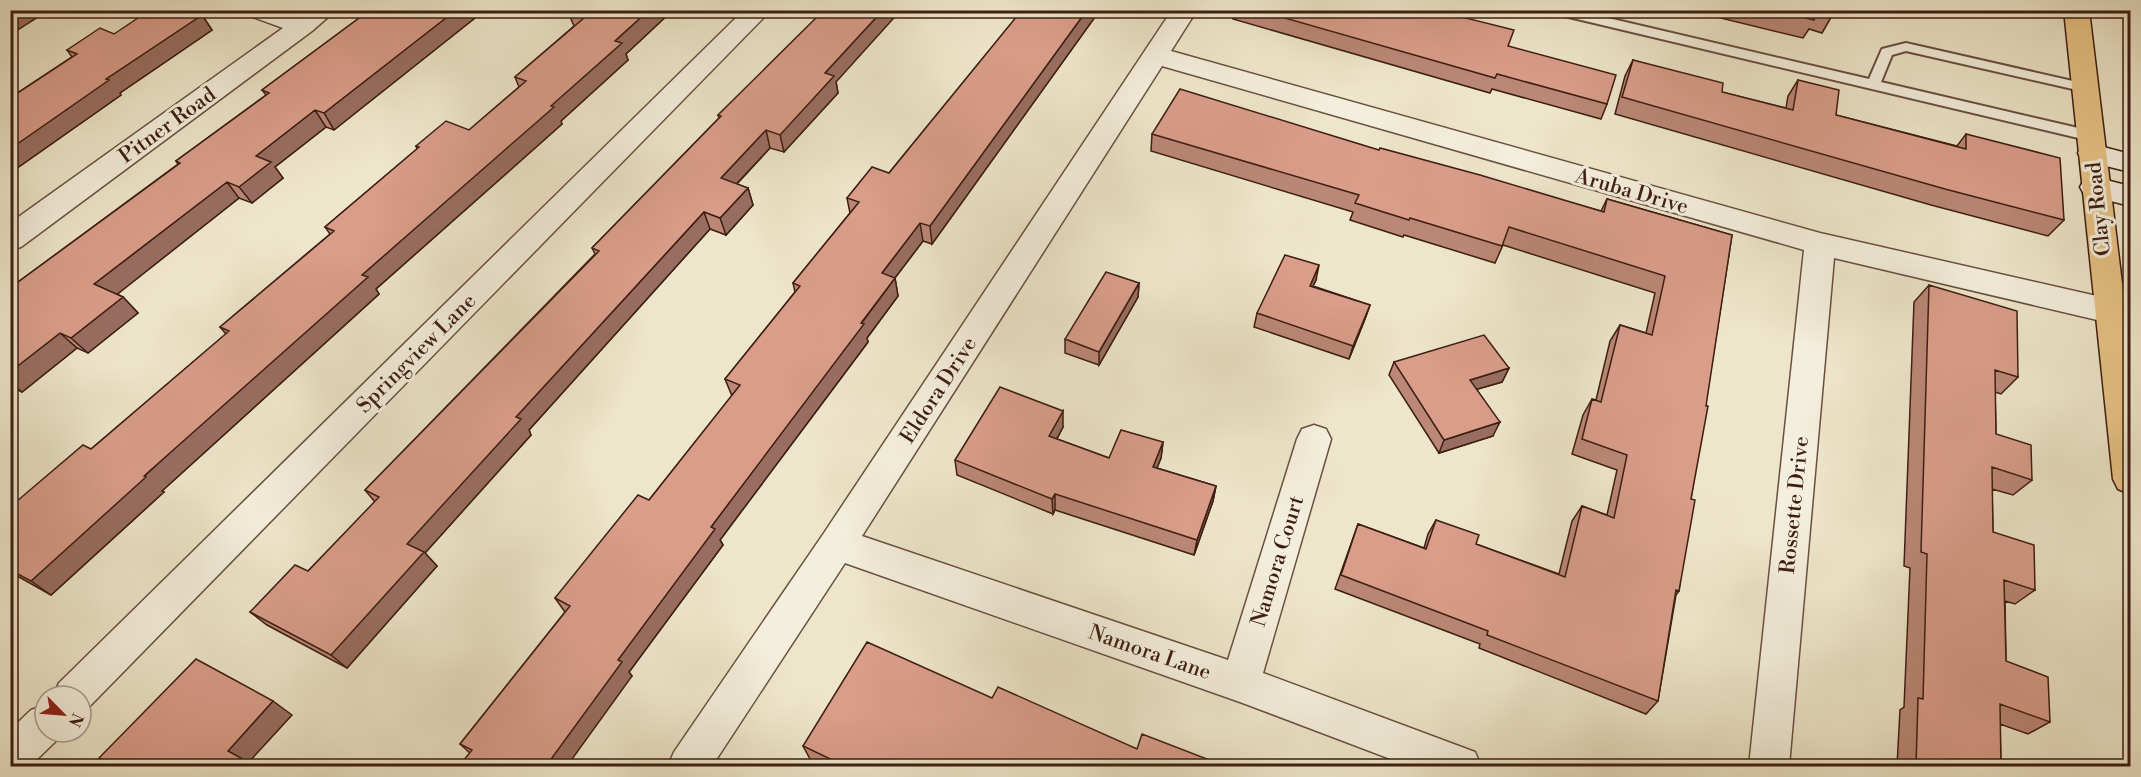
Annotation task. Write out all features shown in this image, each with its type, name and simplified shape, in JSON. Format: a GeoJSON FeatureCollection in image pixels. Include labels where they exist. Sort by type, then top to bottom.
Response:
{"type":"FeatureCollection","features":[{"type":"Feature","properties":{"kind":"main road","name":"Clay Road"},"geometry":{"type":"LineString","coordinates":[[2076,10],[2092,145],[2094,187],[2130,479]]}},
{"type":"Feature","properties":{"kind":"street"},"geometry":{"type":"LineString","coordinates":[[256,10],[313,18]]}},
{"type":"Feature","properties":{"kind":"street","name":"Springview Lane"},"geometry":{"type":"LineString","coordinates":[[85,684],[759,10]]}},
{"type":"Feature","properties":{"kind":"street","name":"Eldora Drive"},"geometry":{"type":"LineString","coordinates":[[688,766],[1158,56],[1185,10]]}},
{"type":"Feature","properties":{"kind":"street","name":"Pitner Road"},"geometry":{"type":"LineString","coordinates":[[10,239],[313,18]]}},
{"type":"Feature","properties":{"kind":"street","name":"Aruba Drive"},"geometry":{"type":"LineString","coordinates":[[1158,56],[1820,244],[2110,311]]}},
{"type":"Feature","properties":{"kind":"street"},"geometry":{"type":"LineString","coordinates":[[2092,145],[2130,163]]}},
{"type":"Feature","properties":{"kind":"street"},"geometry":{"type":"LineString","coordinates":[[2094,187],[2130,196]]}},
{"type":"Feature","properties":{"kind":"street","name":"Rossette Drive"},"geometry":{"type":"LineString","coordinates":[[1768,766],[1820,244]]}},
{"type":"Feature","properties":{"kind":"street","name":"Namora Court"},"geometry":{"type":"LineString","coordinates":[[1240,683],[1314,439]]}},
{"type":"Feature","properties":{"kind":"street","name":"Namora Lane"},"geometry":{"type":"LineString","coordinates":[[837,543],[1240,683],[1461,766]]}},
{"type":"Feature","properties":{"kind":"street"},"geometry":{"type":"LineString","coordinates":[[10,758],[33,736]]}},
{"type":"Feature","properties":{"kind":"lane"},"geometry":{"type":"LineString","coordinates":[[1556,10],[1873,85],[2092,145]]}},
{"type":"Feature","properties":{"kind":"lane"},"geometry":{"type":"LineString","coordinates":[[1873,85],[1887,52],[1906,47],[2086,88]]}},
{"type":"Feature","properties":{"kind":"building"},"geometry":{"type":"Polygon","coordinates":[[[150,10],[188,10],[202,15],[106,79],[109,80],[10,149],[10,98],[77,54],[67,50],[100,28],[114,34],[150,10]]]}},
{"type":"Feature","properties":{"kind":"building"},"geometry":{"type":"Polygon","coordinates":[[[370,10],[456,10],[324,113],[315,110],[256,156],[271,162],[239,187],[227,182],[94,284],[123,297],[71,338],[60,333],[10,372],[10,288],[180,163],[176,161],[269,93],[262,90],[370,10]]]}},
{"type":"Feature","properties":{"kind":"building"},"geometry":{"type":"Polygon","coordinates":[[[571,10],[649,10],[615,41],[622,43],[551,106],[554,107],[362,275],[368,277],[144,476],[146,477],[31,581],[10,570],[10,507],[83,445],[91,449],[229,331],[220,327],[334,231],[325,227],[446,121],[469,130],[526,81],[515,77],[585,17],[568,12],[571,10]]]}},
{"type":"Feature","properties":{"kind":"building"},"geometry":{"type":"Polygon","coordinates":[[[824,10],[883,10],[825,73],[834,76],[780,135],[766,130],[721,178],[748,188],[720,218],[704,212],[516,417],[521,419],[407,544],[424,552],[331,655],[250,612],[295,565],[308,571],[379,497],[365,490],[599,251],[592,248],[721,116],[718,115],[824,10]]]}},
{"type":"Feature","properties":{"kind":"building"},"geometry":{"type":"Polygon","coordinates":[[[1022,10],[1087,10],[930,226],[920,223],[882,273],[895,278],[861,323],[864,324],[711,527],[715,529],[618,660],[622,662],[546,766],[459,766],[472,750],[460,744],[570,606],[555,598],[638,495],[649,500],[740,385],[725,379],[800,286],[793,283],[859,202],[847,198],[872,167],[889,173],[1022,10]]]}},
{"type":"Feature","properties":{"kind":"building"},"geometry":{"type":"Polygon","coordinates":[[[1257,10],[1418,10],[1440,16],[1442,12],[1514,30],[1508,46],[1616,75],[1607,104],[1497,74],[1495,78],[1257,10]]]}},
{"type":"Feature","properties":{"kind":"building"},"geometry":{"type":"Polygon","coordinates":[[[1774,10],[1815,10],[1814,20],[1774,10]]]}},
{"type":"Feature","properties":{"kind":"building"},"geometry":{"type":"Polygon","coordinates":[[[1817,10],[1833,10],[1833,14],[1817,10]]]}},
{"type":"Feature","properties":{"kind":"building"},"geometry":{"type":"Polygon","coordinates":[[[1633,60],[1723,83],[1722,92],[1793,110],[1798,80],[1839,90],[1836,115],[1966,149],[1966,134],[2060,158],[2064,220],[1945,189],[1622,97],[1633,60]]]}},
{"type":"Feature","properties":{"kind":"building"},"geometry":{"type":"Polygon","coordinates":[[[1180,89],[1379,150],[1380,148],[1480,175],[1604,212],[1607,199],[1732,235],[1706,406],[1708,406],[1691,499],[1695,500],[1679,591],[1676,590],[1658,701],[1487,635],[1488,631],[1341,575],[1358,524],[1426,549],[1436,520],[1479,535],[1476,544],[1565,577],[1582,506],[1614,518],[1627,455],[1582,439],[1592,399],[1601,402],[1620,325],[1652,335],[1665,276],[1509,227],[1502,246],[1355,203],[1359,195],[1152,134],[1180,89]]]}},
{"type":"Feature","properties":{"kind":"building"},"geometry":{"type":"Polygon","coordinates":[[[1285,255],[1319,265],[1310,286],[1370,305],[1353,346],[1257,313],[1285,255]]]}},
{"type":"Feature","properties":{"kind":"building"},"geometry":{"type":"Polygon","coordinates":[[[1106,272],[1139,283],[1099,352],[1065,339],[1106,272]]]}},
{"type":"Feature","properties":{"kind":"building"},"geometry":{"type":"Polygon","coordinates":[[[1929,285],[2017,311],[2018,377],[1995,370],[1996,434],[2031,445],[2032,480],[1992,467],[1993,532],[2034,545],[2035,590],[2004,580],[2006,661],[2048,677],[2050,722],[2000,704],[2001,766],[1916,766],[1918,698],[1923,699],[1927,554],[1921,552],[1929,285]]]}},
{"type":"Feature","properties":{"kind":"building"},"geometry":{"type":"Polygon","coordinates":[[[1484,335],[1509,368],[1470,380],[1500,422],[1444,440],[1394,362],[1484,335]]]}},
{"type":"Feature","properties":{"kind":"building"},"geometry":{"type":"Polygon","coordinates":[[[1000,387],[1063,411],[1049,436],[1109,458],[1121,430],[1163,442],[1153,467],[1216,486],[1197,540],[1055,494],[1052,499],[955,460],[1000,387]]]}},
{"type":"Feature","properties":{"kind":"building"},"geometry":{"type":"Polygon","coordinates":[[[867,642],[992,698],[998,687],[1137,749],[1142,734],[1225,766],[845,766],[803,746],[867,642]]]}},
{"type":"Feature","properties":{"kind":"building"},"geometry":{"type":"Polygon","coordinates":[[[196,659],[273,701],[228,751],[255,766],[113,766],[99,758],[196,659]]]}}]}
